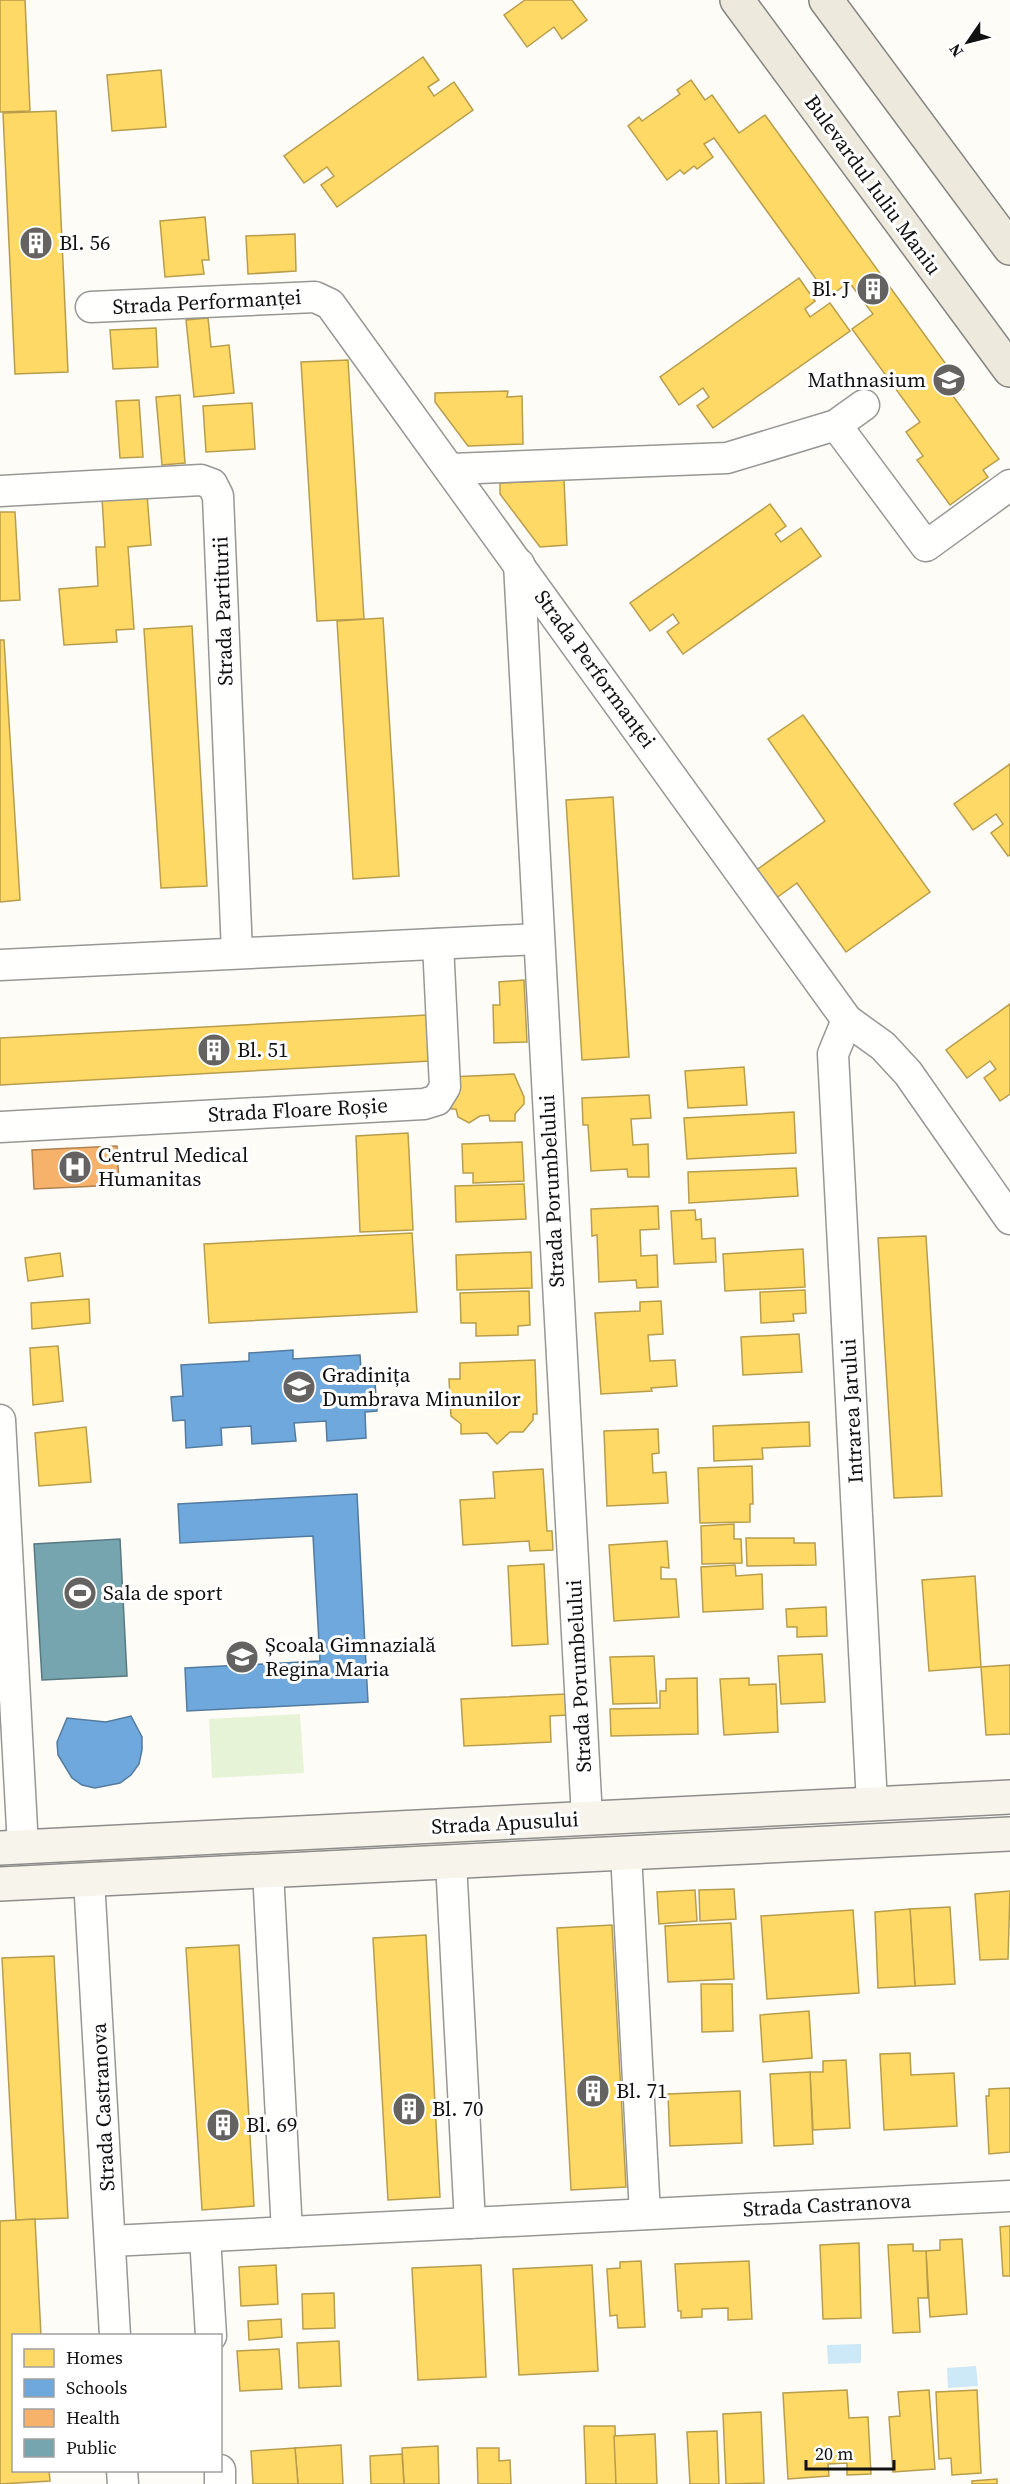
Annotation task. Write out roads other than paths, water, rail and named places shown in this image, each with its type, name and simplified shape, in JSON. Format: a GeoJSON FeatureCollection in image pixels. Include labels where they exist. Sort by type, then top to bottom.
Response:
{"type":"FeatureCollection","features":[{"type":"Feature","properties":{"kind":"main road","name":"Bulevardul Iuliu Maniu"},"geometry":{"type":"LineString","coordinates":[[737,0],[1010,370]]}},
{"type":"Feature","properties":{"kind":"main road"},"geometry":{"type":"LineString","coordinates":[[826,0],[1010,248]]}},
{"type":"Feature","properties":{"kind":"main road","name":"Strada Apusului"},"geometry":{"type":"LineString","coordinates":[[11,1848],[1010,1797]]}},
{"type":"Feature","properties":{"kind":"main road"},"geometry":{"type":"LineString","coordinates":[[624,1816],[626,1853]]}},
{"type":"Feature","properties":{"kind":"main road"},"geometry":{"type":"LineString","coordinates":[[449,1826],[450,1862]]}},
{"type":"Feature","properties":{"kind":"main road","name":"Strada Apusului"},"geometry":{"type":"LineString","coordinates":[[0,1884],[1010,1834]]}},
{"type":"Feature","properties":{"kind":"street","name":"Strada Performanței"},"geometry":{"type":"LineString","coordinates":[[91,307],[323,299],[337,311],[847,1020],[883,1046],[908,1073],[1010,1219]]}},
{"type":"Feature","properties":{"kind":"street"},"geometry":{"type":"LineString","coordinates":[[451,469],[727,458],[836,425],[864,405]]}},
{"type":"Feature","properties":{"kind":"street"},"geometry":{"type":"LineString","coordinates":[[836,425],[926,546],[1010,485]]}},
{"type":"Feature","properties":{"kind":"street","name":"Strada Partiturii"},"geometry":{"type":"LineString","coordinates":[[0,491],[98,483],[201,480],[212,484],[218,496],[237,953]]}},
{"type":"Feature","properties":{"kind":"street","name":"Strada Porumbelului"},"geometry":{"type":"LineString","coordinates":[[519,564],[587,1818]]}},
{"type":"Feature","properties":{"kind":"street"},"geometry":{"type":"LineString","coordinates":[[0,965],[538,939]]}},
{"type":"Feature","properties":{"kind":"street","name":"Strada Floare Roșie"},"geometry":{"type":"LineString","coordinates":[[0,1127],[424,1104],[437,1100],[445,1087],[438,944]]}},
{"type":"Feature","properties":{"kind":"street","name":"Intrarea Jarului"},"geometry":{"type":"LineString","coordinates":[[847,1020],[833,1054],[872,1804]]}},
{"type":"Feature","properties":{"kind":"street"},"geometry":{"type":"LineString","coordinates":[[0,1420],[11,1848]]}},
{"type":"Feature","properties":{"kind":"street"},"geometry":{"type":"LineString","coordinates":[[626,1853],[645,2214]]}},
{"type":"Feature","properties":{"kind":"street"},"geometry":{"type":"LineString","coordinates":[[450,1862],[470,2223]]}},
{"type":"Feature","properties":{"kind":"street"},"geometry":{"type":"LineString","coordinates":[[268,1871],[287,2232]]}},
{"type":"Feature","properties":{"kind":"street","name":"Strada Castranova"},"geometry":{"type":"LineString","coordinates":[[89,1879],[116,2334]]}},
{"type":"Feature","properties":{"kind":"street","name":"Strada Castranova"},"geometry":{"type":"LineString","coordinates":[[111,2241],[1010,2196]]}},
{"type":"Feature","properties":{"kind":"street"},"geometry":{"type":"LineString","coordinates":[[206,2237],[212,2334]]}},
{"type":"Feature","properties":{"kind":"water"},"geometry":{"type":"Polygon","coordinates":[[[861,2344],[861,2363],[828,2364],[827,2345],[861,2344]]]}},
{"type":"Feature","properties":{"kind":"water"},"geometry":{"type":"Polygon","coordinates":[[[976,2366],[978,2386],[948,2388],[947,2368],[976,2366]]]}},
{"type":"Feature","properties":{"kind":"place","name":"Bl. 56"},"geometry":{"type":"Point","coordinates":[36,243]}},
{"type":"Feature","properties":{"kind":"place","name":"Bl. J"},"geometry":{"type":"Point","coordinates":[873,289]}},
{"type":"Feature","properties":{"kind":"place","name":"Mathnasium"},"geometry":{"type":"Point","coordinates":[949,380]}},
{"type":"Feature","properties":{"kind":"place","name":"Bl. 51"},"geometry":{"type":"Point","coordinates":[214,1050]}},
{"type":"Feature","properties":{"kind":"place","name":"Centrul Medical Humanitas"},"geometry":{"type":"Point","coordinates":[75,1167]}},
{"type":"Feature","properties":{"kind":"place","name":"Gradinița Dumbrava Minunilor"},"geometry":{"type":"Point","coordinates":[299,1387]}},
{"type":"Feature","properties":{"kind":"place","name":"Sala de sport"},"geometry":{"type":"Point","coordinates":[80,1593]}},
{"type":"Feature","properties":{"kind":"place","name":"Școala Gimnazială Regina Maria"},"geometry":{"type":"Point","coordinates":[242,1657]}},
{"type":"Feature","properties":{"kind":"place","name":"Bl. 71"},"geometry":{"type":"Point","coordinates":[593,2091]}},
{"type":"Feature","properties":{"kind":"place","name":"Bl. 70"},"geometry":{"type":"Point","coordinates":[409,2109]}},
{"type":"Feature","properties":{"kind":"place","name":"Bl. 69"},"geometry":{"type":"Point","coordinates":[223,2125]}}]}
